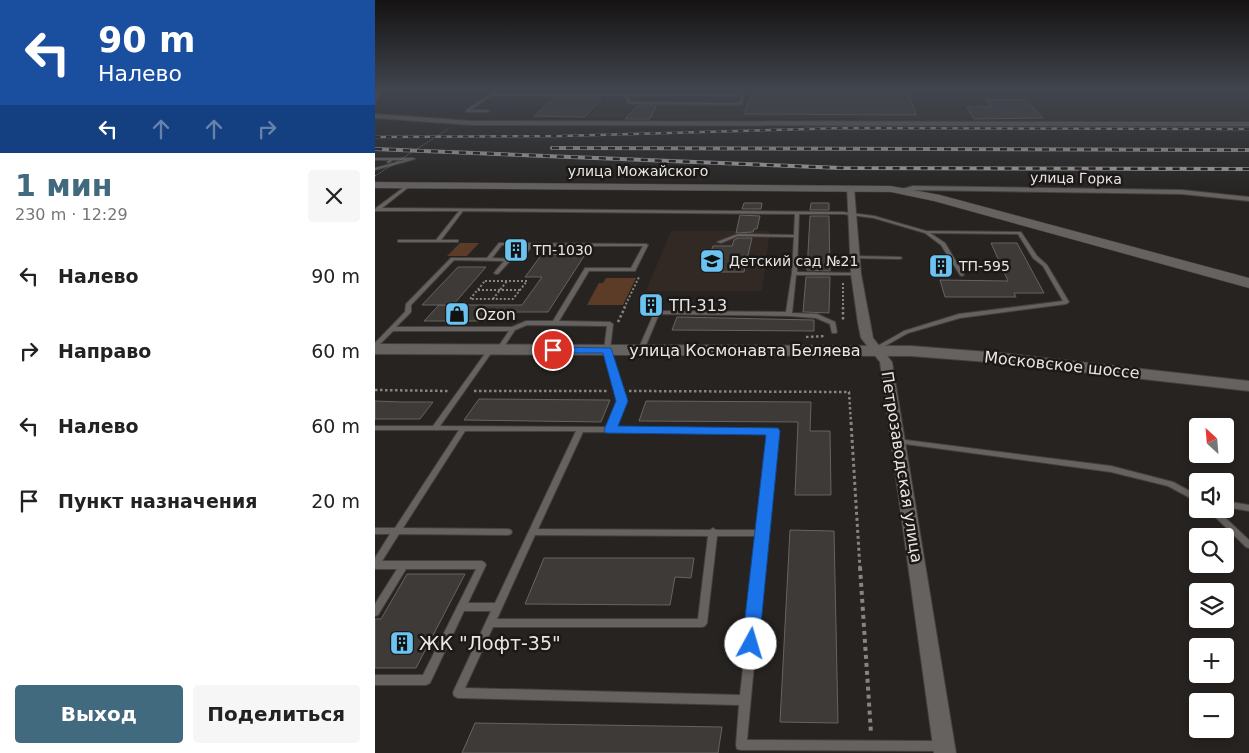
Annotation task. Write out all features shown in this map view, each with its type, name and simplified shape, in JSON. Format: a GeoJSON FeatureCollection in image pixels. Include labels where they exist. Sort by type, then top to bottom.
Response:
{"type":"FeatureCollection","features":[{"type":"Feature","properties":{"kind":"main road","name":"улица Можайского"},"geometry":{"type":"LineString","coordinates":[[375,185],[850,188],[901,190]]}},
{"type":"Feature","properties":{"kind":"main road"},"geometry":{"type":"LineString","coordinates":[[901,190],[1249,283]]}},
{"type":"Feature","properties":{"kind":"street","name":"Петрозаводская улица"},"geometry":{"type":"LineString","coordinates":[[850,188],[856,274],[867,338],[886,362],[945,750]]}},
{"type":"Feature","properties":{"kind":"street","name":"улица Горка"},"geometry":{"type":"LineString","coordinates":[[901,190],[913,188],[1182,192],[1249,199]]}},
{"type":"Feature","properties":{"kind":"street","name":"улица Космонавта Беляева"},"geometry":{"type":"LineString","coordinates":[[375,347],[495,350],[875,350]]}},
{"type":"Feature","properties":{"kind":"street","name":"Московское шоссе"},"geometry":{"type":"LineString","coordinates":[[875,350],[1001,358],[1249,386]]}},
{"type":"Feature","properties":{"kind":"lane"},"geometry":{"type":"LineString","coordinates":[[375,159],[413,159],[376,170]]}},
{"type":"Feature","properties":{"kind":"lane"},"geometry":{"type":"LineString","coordinates":[[376,170],[392,159]]}},
{"type":"Feature","properties":{"kind":"lane"},"geometry":{"type":"LineString","coordinates":[[376,210],[408,186]]}},
{"type":"Feature","properties":{"kind":"lane"},"geometry":{"type":"LineString","coordinates":[[376,210],[851,213],[874,217],[926,232],[1019,233],[1035,257],[1045,265],[1066,302],[959,316],[906,332],[875,350]]}},
{"type":"Feature","properties":{"kind":"lane"},"geometry":{"type":"LineString","coordinates":[[437,241],[448,231],[450,222],[462,210]]}},
{"type":"Feature","properties":{"kind":"lane"},"geometry":{"type":"LineString","coordinates":[[789,314],[794,273],[797,212]]}},
{"type":"Feature","properties":{"kind":"lane"},"geometry":{"type":"LineString","coordinates":[[926,232],[943,244],[963,275]]}},
{"type":"Feature","properties":{"kind":"lane"},"geometry":{"type":"LineString","coordinates":[[719,242],[737,235],[796,236]]}},
{"type":"Feature","properties":{"kind":"lane"},"geometry":{"type":"LineString","coordinates":[[400,241],[456,241]]}},
{"type":"Feature","properties":{"kind":"lane"},"geometry":{"type":"LineString","coordinates":[[488,259],[501,244],[645,245],[633,270],[587,270],[555,323]]}},
{"type":"Feature","properties":{"kind":"lane"},"geometry":{"type":"LineString","coordinates":[[375,347],[408,312],[408,305],[453,259],[519,260],[531,244]]}},
{"type":"Feature","properties":{"kind":"lane"},"geometry":{"type":"LineString","coordinates":[[854,257],[900,258]]}},
{"type":"Feature","properties":{"kind":"lane"},"geometry":{"type":"LineString","coordinates":[[496,274],[508,260]]}},
{"type":"Feature","properties":{"kind":"lane"},"geometry":{"type":"LineString","coordinates":[[794,273],[856,274]]}},
{"type":"Feature","properties":{"kind":"lane"},"geometry":{"type":"LineString","coordinates":[[641,350],[657,312],[817,316],[833,323],[834,332]]}},
{"type":"Feature","properties":{"kind":"lane"},"geometry":{"type":"LineString","coordinates":[[435,428],[462,391],[513,330],[525,323],[555,323],[610,324],[607,350],[622,401],[611,430]]}},
{"type":"Feature","properties":{"kind":"lane"},"geometry":{"type":"LineString","coordinates":[[391,329],[513,330]]}},
{"type":"Feature","properties":{"kind":"lane"},"geometry":{"type":"LineString","coordinates":[[375,428],[773,431],[741,749],[872,744],[945,750]]}},
{"type":"Feature","properties":{"kind":"lane"},"geometry":{"type":"LineString","coordinates":[[375,565],[463,429]]}},
{"type":"Feature","properties":{"kind":"lane"},"geometry":{"type":"LineString","coordinates":[[580,430],[458,693],[745,700]]}},
{"type":"Feature","properties":{"kind":"lane"},"geometry":{"type":"LineString","coordinates":[[897,441],[1111,469],[1170,484],[1189,494]]}},
{"type":"Feature","properties":{"kind":"lane"},"geometry":{"type":"LineString","coordinates":[[1234,506],[1249,508]]}},
{"type":"Feature","properties":{"kind":"lane"},"geometry":{"type":"LineString","coordinates":[[1220,518],[1249,545]]}},
{"type":"Feature","properties":{"kind":"lane"},"geometry":{"type":"LineString","coordinates":[[375,531],[508,532]]}},
{"type":"Feature","properties":{"kind":"lane"},"geometry":{"type":"LineString","coordinates":[[532,532],[762,533]]}},
{"type":"Feature","properties":{"kind":"lane"},"geometry":{"type":"LineString","coordinates":[[491,623],[702,623],[713,532]]}},
{"type":"Feature","properties":{"kind":"lane"},"geometry":{"type":"LineString","coordinates":[[375,565],[483,565],[426,680],[375,680]]}},
{"type":"Feature","properties":{"kind":"lane"},"geometry":{"type":"LineString","coordinates":[[375,612],[404,565]]}},
{"type":"Feature","properties":{"kind":"lane"},"geometry":{"type":"LineString","coordinates":[[462,607],[498,607]]}},
{"type":"Feature","properties":{"kind":"path"},"geometry":{"type":"LineString","coordinates":[[375,176],[448,129]]}},
{"type":"Feature","properties":{"kind":"path"},"geometry":{"type":"LineString","coordinates":[[610,324],[617,324],[642,270]]}},
{"type":"Feature","properties":{"kind":"path"},"geometry":{"type":"LineString","coordinates":[[485,281],[527,281],[513,299],[470,299],[478,290],[485,281]]}},
{"type":"Feature","properties":{"kind":"path"},"geometry":{"type":"LineString","coordinates":[[493,299],[507,281]]}},
{"type":"Feature","properties":{"kind":"path"},"geometry":{"type":"LineString","coordinates":[[478,290],[520,290]]}},
{"type":"Feature","properties":{"kind":"path"},"geometry":{"type":"LineString","coordinates":[[375,390],[849,392],[872,744]]}},
{"type":"Feature","properties":{"kind":"shaded area","name":"Детский сад №21"},"geometry":{"type":"Polygon","coordinates":[[[671,231],[770,231],[762,291],[646,291],[671,231]]]}},
{"type":"Feature","properties":{"kind":"shaded area"},"geometry":{"type":"Polygon","coordinates":[[[460,243],[479,243],[467,256],[447,256],[460,243]]]}},
{"type":"Feature","properties":{"kind":"shaded area"},"geometry":{"type":"Polygon","coordinates":[[[606,278],[636,278],[623,305],[587,305],[599,283],[603,283],[606,278]]]}},
{"type":"Feature","properties":{"kind":"building"},"geometry":{"type":"Polygon","coordinates":[[[744,203],[762,203],[761,209],[742,209],[744,203]]]}},
{"type":"Feature","properties":{"kind":"building"},"geometry":{"type":"Polygon","coordinates":[[[811,203],[829,203],[829,210],[810,210],[811,203]]]}},
{"type":"Feature","properties":{"kind":"building"},"geometry":{"type":"Polygon","coordinates":[[[740,215],[760,216],[757,229],[754,229],[753,232],[736,233],[740,215]]]}},
{"type":"Feature","properties":{"kind":"building"},"geometry":{"type":"Polygon","coordinates":[[[810,216],[829,216],[830,271],[807,270],[810,216]]]}},
{"type":"Feature","properties":{"kind":"building"},"geometry":{"type":"Polygon","coordinates":[[[738,238],[752,238],[744,272],[704,272],[713,246],[732,246],[734,240],[738,238]]]}},
{"type":"Feature","properties":{"kind":"building"},"geometry":{"type":"Polygon","coordinates":[[[991,243],[1017,243],[1044,293],[1014,293],[1016,297],[945,297],[940,280],[1008,281],[991,243]]]}},
{"type":"Feature","properties":{"kind":"building"},"geometry":{"type":"Polygon","coordinates":[[[571,250],[588,250],[548,312],[517,312],[511,321],[424,321],[439,305],[522,305],[542,277],[525,277],[542,254],[568,255],[571,250]]]}},
{"type":"Feature","properties":{"kind":"building"},"geometry":{"type":"Polygon","coordinates":[[[458,267],[486,267],[453,305],[422,305],[458,267]]]}},
{"type":"Feature","properties":{"kind":"building"},"geometry":{"type":"Polygon","coordinates":[[[806,277],[830,277],[829,313],[803,312],[806,277]]]}},
{"type":"Feature","properties":{"kind":"building"},"geometry":{"type":"Polygon","coordinates":[[[677,317],[814,320],[814,331],[672,330],[677,317]]]}},
{"type":"Feature","properties":{"kind":"building"},"geometry":{"type":"Polygon","coordinates":[[[479,399],[610,400],[601,422],[464,420],[479,399]]]}},
{"type":"Feature","properties":{"kind":"building"},"geometry":{"type":"Polygon","coordinates":[[[375,401],[433,402],[420,419],[375,419],[375,401]]]}},
{"type":"Feature","properties":{"kind":"building"},"geometry":{"type":"Polygon","coordinates":[[[646,401],[811,402],[810,431],[830,431],[831,495],[795,495],[798,422],[639,421],[646,401]]]}},
{"type":"Feature","properties":{"kind":"building"},"geometry":{"type":"Polygon","coordinates":[[[790,530],[834,531],[838,723],[780,722],[790,530]]]}},
{"type":"Feature","properties":{"kind":"building"},"geometry":{"type":"Polygon","coordinates":[[[544,558],[694,558],[691,578],[675,577],[670,605],[525,604],[544,558]]]}},
{"type":"Feature","properties":{"kind":"building","name":"ЖК \"Лофт-35\""},"geometry":{"type":"Polygon","coordinates":[[[407,574],[465,574],[416,668],[375,668],[375,619],[381,619],[407,574]]]}},
{"type":"Feature","properties":{"kind":"building"},"geometry":{"type":"Polygon","coordinates":[[[475,723],[722,727],[718,753],[462,753],[475,723]]]}},
{"type":"Feature","properties":{"kind":"railway"},"geometry":{"type":"LineString","coordinates":[[375,137],[561,136],[844,128],[1249,129]]}},
{"type":"Feature","properties":{"kind":"railway"},"geometry":{"type":"LineString","coordinates":[[552,148],[1249,150]]}},
{"type":"Feature","properties":{"kind":"railway"},"geometry":{"type":"LineString","coordinates":[[375,149],[841,168],[1249,169]]}},
{"type":"Feature","properties":{"kind":"place","name":"ТП-1030"},"geometry":{"type":"Point","coordinates":[516,250]}},
{"type":"Feature","properties":{"kind":"place","name":"Детский сад №21"},"geometry":{"type":"Point","coordinates":[712,261]}},
{"type":"Feature","properties":{"kind":"place","name":"ТП-595"},"geometry":{"type":"Point","coordinates":[941,266]}},
{"type":"Feature","properties":{"kind":"place","name":"ТП-313"},"geometry":{"type":"Point","coordinates":[651,305]}},
{"type":"Feature","properties":{"kind":"place","name":"Ozon"},"geometry":{"type":"Point","coordinates":[457,314]}},
{"type":"Feature","properties":{"kind":"place","name":"ЖК \"Лофт-35\""},"geometry":{"type":"Point","coordinates":[402,643]}},
{"type":"Feature","properties":{"kind":"route"},"geometry":{"type":"LineString","coordinates":[[553,350],[607,350],[622,401],[611,430],[773,431],[751,644]]}}]}
